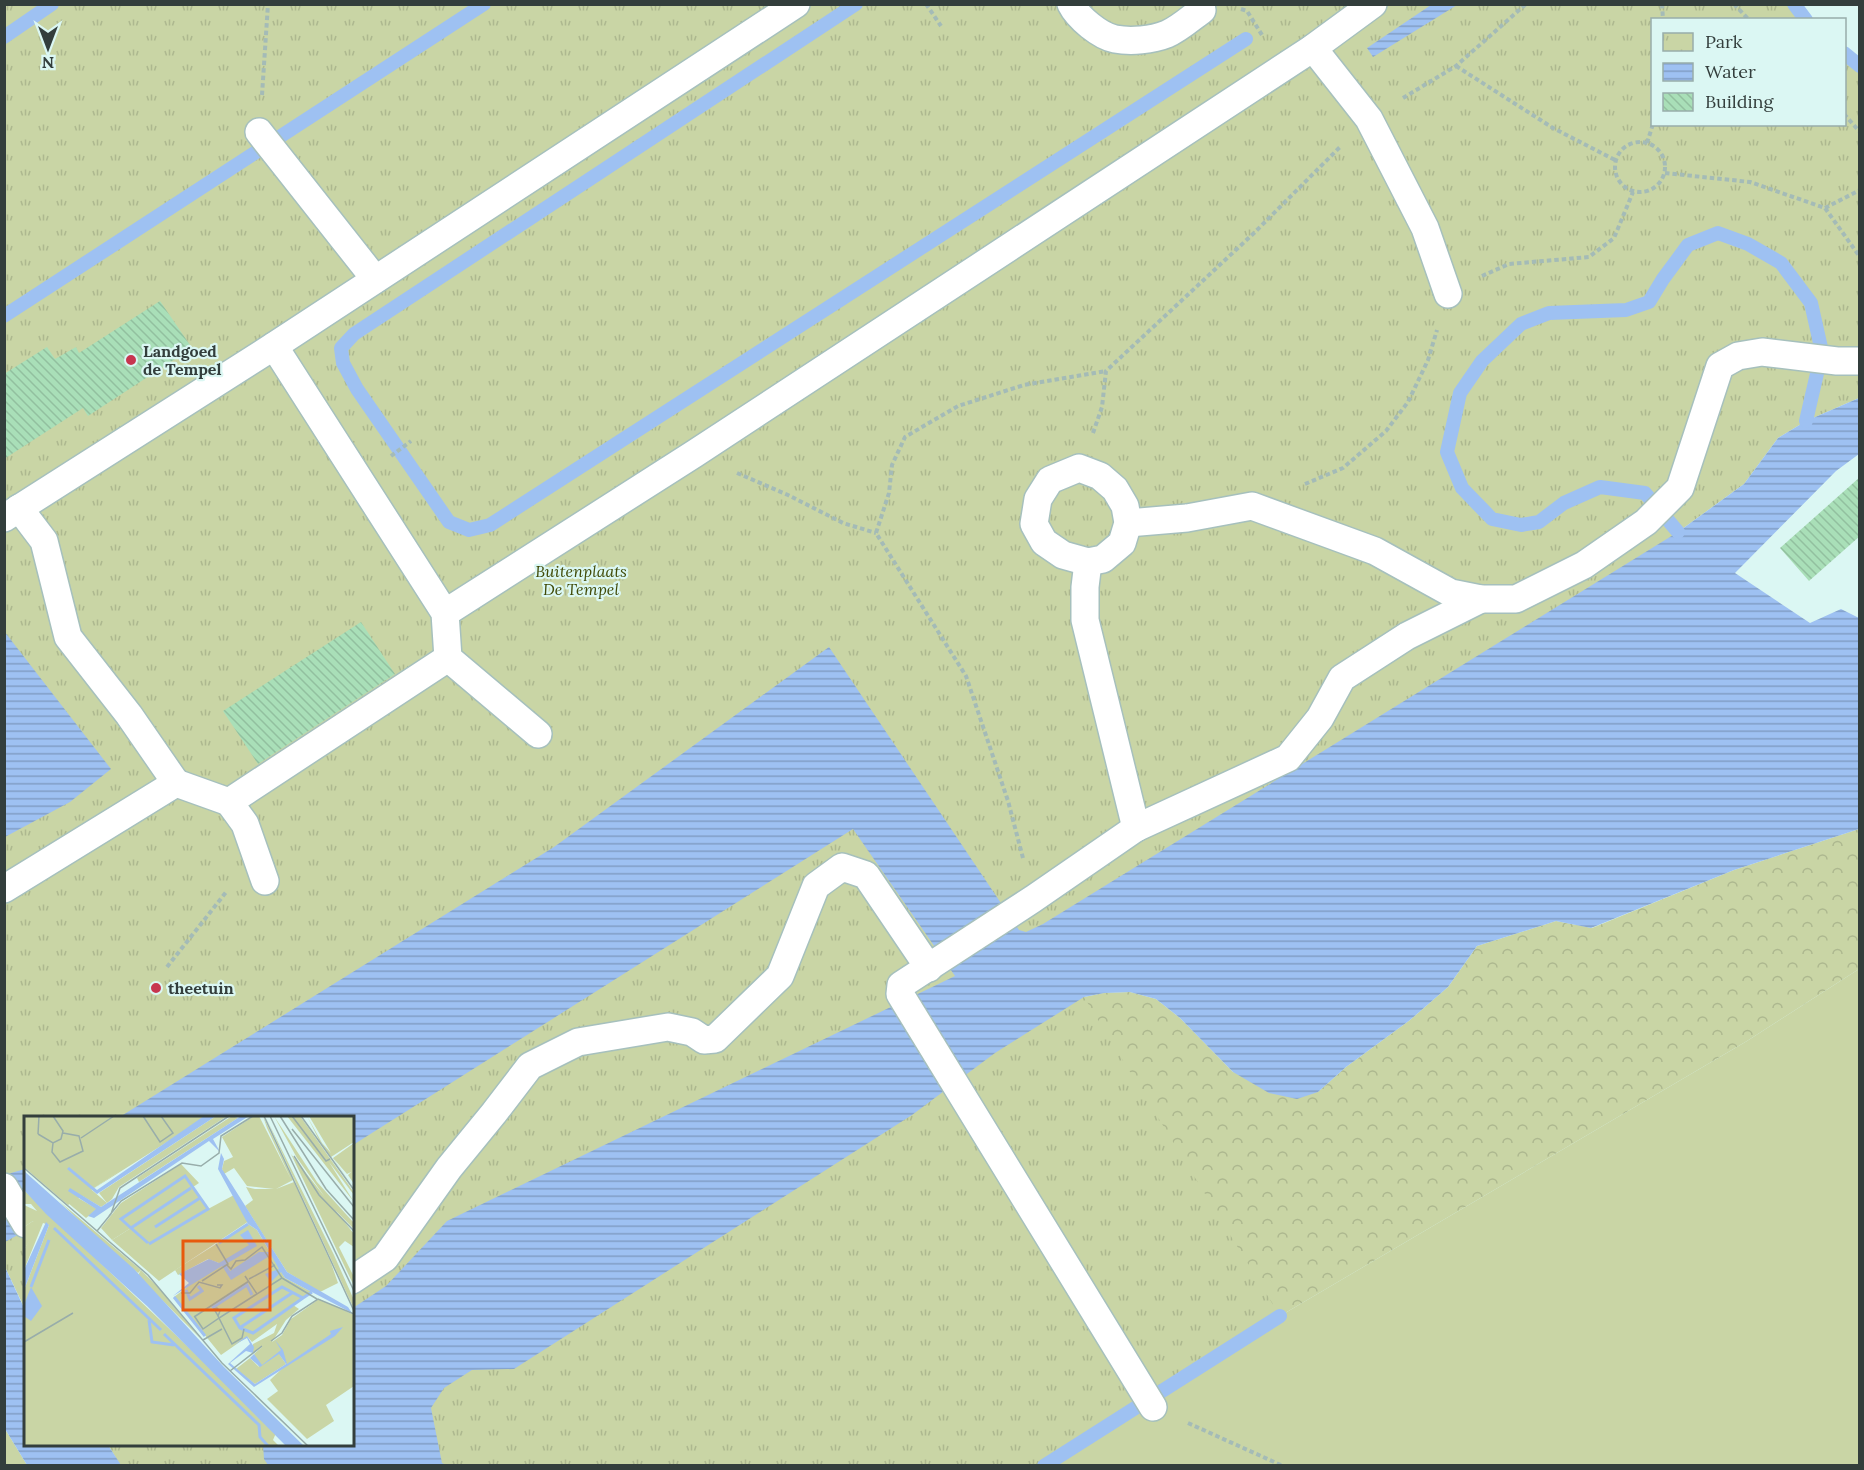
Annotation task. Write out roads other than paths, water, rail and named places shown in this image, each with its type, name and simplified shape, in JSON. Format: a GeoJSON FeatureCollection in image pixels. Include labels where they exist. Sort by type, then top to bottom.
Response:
{"type":"FeatureCollection","features":[{"type":"Feature","properties":{"kind":"lane"},"geometry":{"type":"LineString","coordinates":[[265,881],[245,824],[229,802],[176,783],[129,715],[68,637],[44,541],[12,513],[274,346],[796,4]]}},
{"type":"Feature","properties":{"kind":"lane"},"geometry":{"type":"LineString","coordinates":[[1071,4],[1092,28],[1114,39],[1142,40],[1168,33],[1200,8]]}},
{"type":"Feature","properties":{"kind":"lane"},"geometry":{"type":"LineString","coordinates":[[445,613],[694,454],[1283,68],[1373,4]]}},
{"type":"Feature","properties":{"kind":"lane"},"geometry":{"type":"LineString","coordinates":[[1313,48],[1369,119],[1425,228],[1448,294]]}},
{"type":"Feature","properties":{"kind":"lane"},"geometry":{"type":"LineString","coordinates":[[259,132],[375,279]]}},
{"type":"Feature","properties":{"kind":"lane"},"geometry":{"type":"LineString","coordinates":[[274,346],[445,613],[448,658],[538,734]]}},
{"type":"Feature","properties":{"kind":"lane"},"geometry":{"type":"LineString","coordinates":[[1128,523],[1187,518],[1252,507],[1376,551],[1451,593],[1480,599],[1516,599],[1584,565],[1646,522],[1680,488],[1720,366],[1738,356],[1762,352],[1848,361]]}},
{"type":"Feature","properties":{"kind":"lane"},"geometry":{"type":"LineString","coordinates":[[1079,468],[1100,476],[1115,489],[1125,507],[1128,523],[1122,543],[1103,560],[1088,562],[1063,555],[1044,542],[1034,524],[1038,499],[1050,480],[1079,468]]}},
{"type":"Feature","properties":{"kind":"lane"},"geometry":{"type":"LineString","coordinates":[[1088,562],[1085,620],[1136,828]]}},
{"type":"Feature","properties":{"kind":"lane"},"geometry":{"type":"LineString","coordinates":[[1153,1407],[900,994],[901,985],[1136,828],[1288,758],[1320,718],[1342,678],[1407,636],[1480,599]]}},
{"type":"Feature","properties":{"kind":"lane"},"geometry":{"type":"LineString","coordinates":[[229,802],[448,658]]}},
{"type":"Feature","properties":{"kind":"lane"},"geometry":{"type":"LineString","coordinates":[[4,889],[176,783]]}},
{"type":"Feature","properties":{"kind":"lane"},"geometry":{"type":"LineString","coordinates":[[354,1279],[385,1258],[449,1168],[530,1066],[578,1042],[668,1027],[692,1032],[704,1040],[715,1039],[780,976],[816,886],[842,867],[866,875],[935,964]]}},
{"type":"Feature","properties":{"kind":"lane"},"geometry":{"type":"LineString","coordinates":[[4,1187],[24,1221]]}},
{"type":"Feature","properties":{"kind":"water"},"geometry":{"type":"Polygon","coordinates":[[[1431,5],[1457,5],[1373,57],[1367,48],[1431,5]]]}},
{"type":"Feature","properties":{"kind":"water"},"geometry":{"type":"Polygon","coordinates":[[[1859,398],[1859,454],[1836,471],[1735,573],[1810,623],[1841,609],[1859,618],[1859,829],[1734,870],[1591,928],[1556,921],[1477,946],[1448,987],[1410,1020],[1346,1067],[1318,1092],[1297,1099],[1269,1093],[1233,1072],[1180,1018],[1156,999],[1130,992],[1104,993],[1084,997],[995,1053],[912,1115],[514,1369],[472,1370],[444,1388],[431,1408],[442,1463],[446,1465],[268,1465],[264,1459],[263,1446],[354,1446],[354,1307],[386,1286],[447,1221],[955,976],[853,829],[354,1144],[354,1116],[121,1116],[554,847],[829,647],[1019,930],[1026,932],[1043,924],[1678,532],[1744,484],[1778,438],[1806,421],[1859,398]]]}},
{"type":"Feature","properties":{"kind":"water"},"geometry":{"type":"Polygon","coordinates":[[[4,631],[111,769],[70,802],[5,837],[4,631]]]}},
{"type":"Feature","properties":{"kind":"water"},"geometry":{"type":"Polygon","coordinates":[[[24,1169],[24,1232],[5,1242],[4,1175],[24,1169]]]}},
{"type":"Feature","properties":{"kind":"water"},"geometry":{"type":"Polygon","coordinates":[[[5,1267],[24,1308],[24,1446],[109,1446],[121,1465],[27,1465],[5,1429],[5,1267]]]}},
{"type":"Feature","properties":{"kind":"waterway"},"geometry":{"type":"LineString","coordinates":[[4,37],[52,4]]}},
{"type":"Feature","properties":{"kind":"waterway"},"geometry":{"type":"LineString","coordinates":[[4,316],[484,4]]}},
{"type":"Feature","properties":{"kind":"waterway"},"geometry":{"type":"LineString","coordinates":[[856,4],[354,334],[341,348],[343,363],[357,389],[449,522],[469,530],[490,525],[1246,39]]}},
{"type":"Feature","properties":{"kind":"waterway"},"geometry":{"type":"LineString","coordinates":[[1794,4],[1804,18]]}},
{"type":"Feature","properties":{"kind":"waterway"},"geometry":{"type":"LineString","coordinates":[[1846,55],[1860,66]]}},
{"type":"Feature","properties":{"kind":"waterway"},"geometry":{"type":"LineString","coordinates":[[1678,532],[1645,493],[1600,487],[1564,503],[1539,522],[1521,525],[1492,519],[1462,488],[1447,452],[1460,393],[1482,361],[1521,324],[1549,313],[1626,310],[1649,302],[1688,245],[1718,233],[1748,244],[1781,263],[1811,303],[1822,352],[1806,421]]}},
{"type":"Feature","properties":{"kind":"waterway"},"geometry":{"type":"LineString","coordinates":[[1044,1466],[1280,1316]]}},
{"type":"Feature","properties":{"kind":"place","name":"Landgoed de Tempel"},"geometry":{"type":"Point","coordinates":[131,360]}},
{"type":"Feature","properties":{"kind":"place","name":"theetuin"},"geometry":{"type":"Point","coordinates":[156,988]}},
{"type":"Feature","properties":{"kind":"park label","name":"Buitenplaats De Tempel"},"geometry":{"type":"Point","coordinates":[581,580]}}]}
